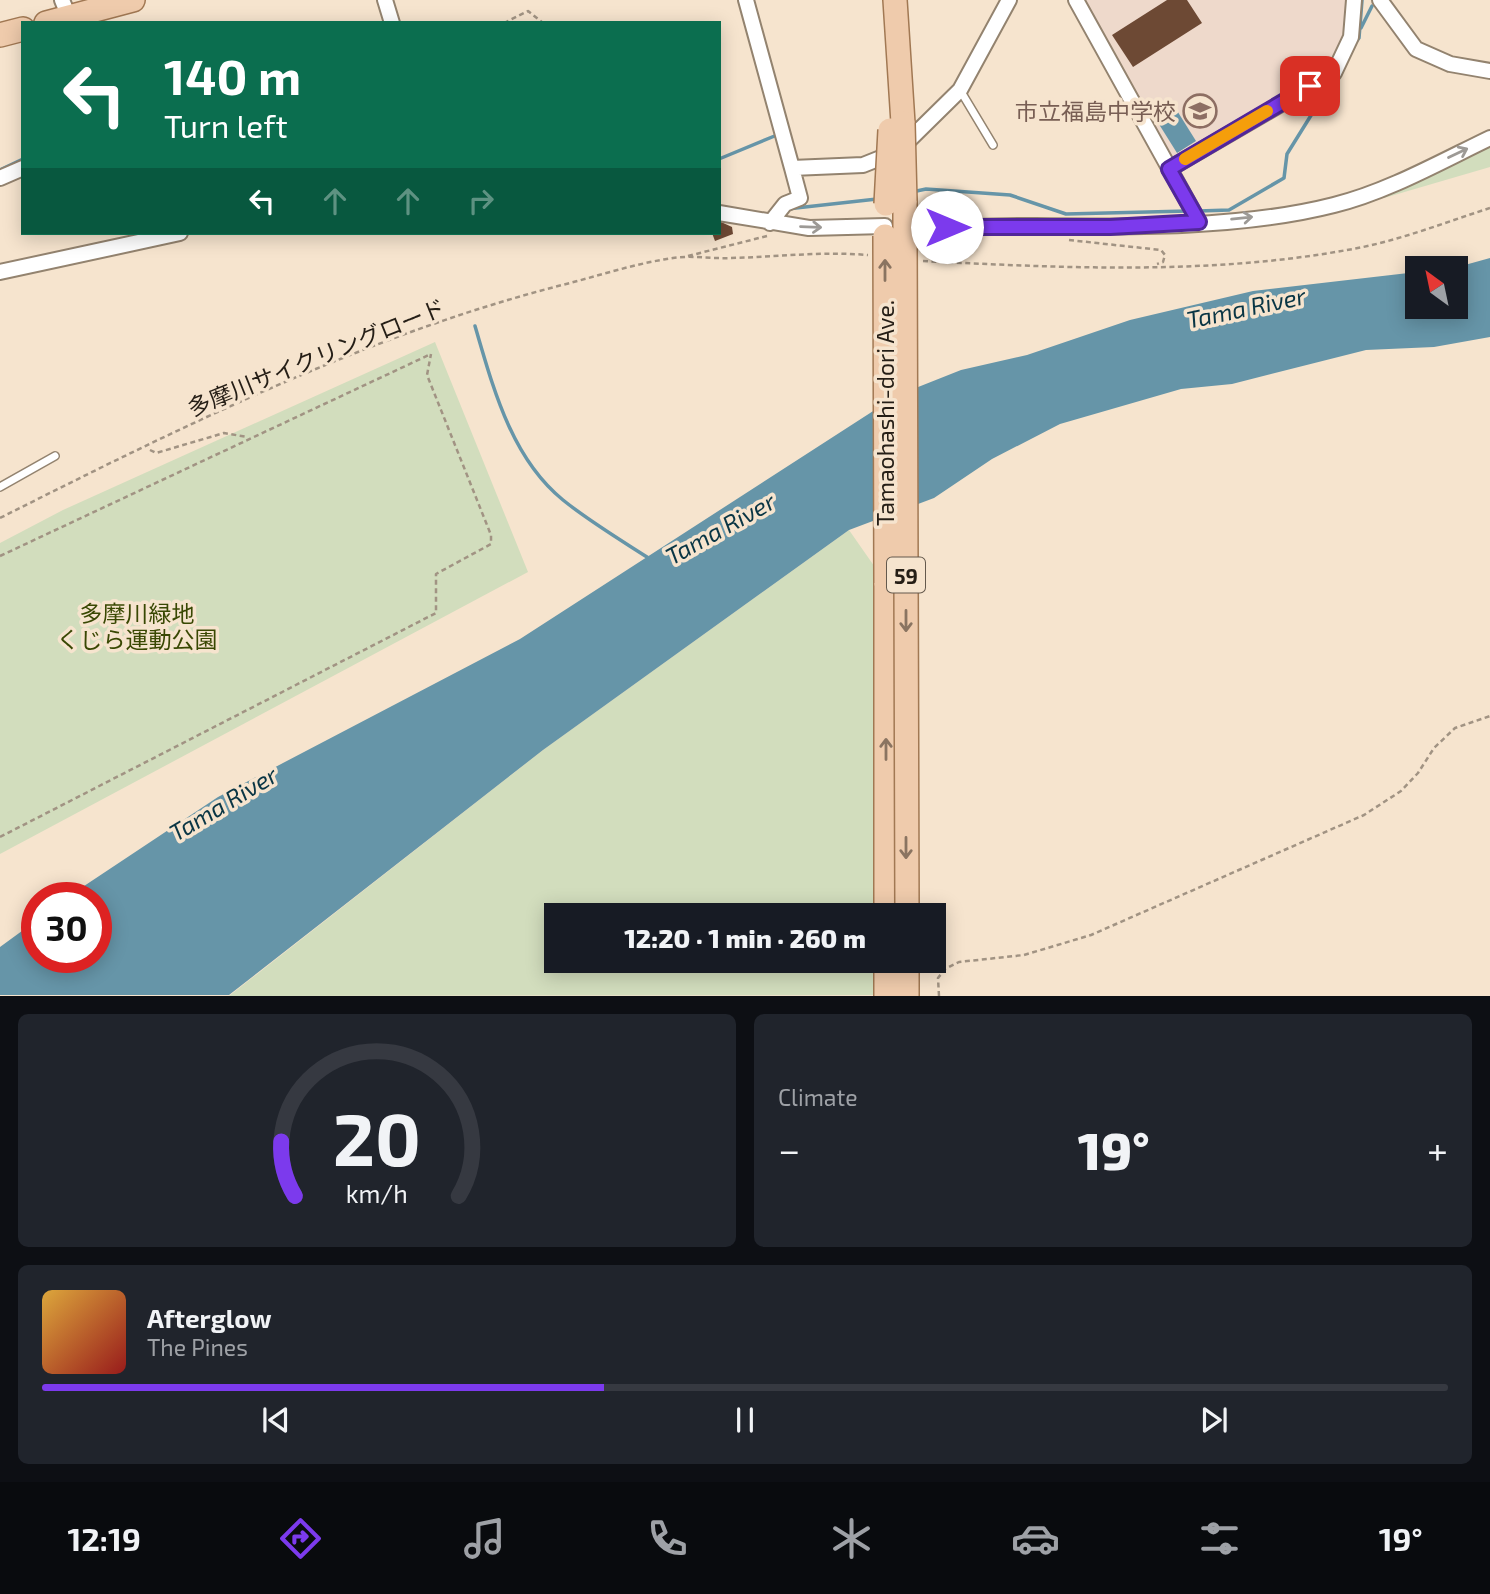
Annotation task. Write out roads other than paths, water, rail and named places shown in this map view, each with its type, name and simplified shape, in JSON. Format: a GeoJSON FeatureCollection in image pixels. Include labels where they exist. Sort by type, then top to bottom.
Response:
{"type":"FeatureCollection","features":[{"type":"Feature","properties":{"kind":"main road"},"geometry":{"type":"LineString","coordinates":[[49,21],[66,8],[133,0]]}},
{"type":"Feature","properties":{"kind":"main road","name":"Tamaohashi-dori Ave."},"geometry":{"type":"LineString","coordinates":[[886,903],[892,226],[896,125],[895,0]]}},
{"type":"Feature","properties":{"kind":"main road"},"geometry":{"type":"LineString","coordinates":[[0,35],[21,30]]}},
{"type":"Feature","properties":{"kind":"main road","name":"Tamaohashi-dori Ave."},"geometry":{"type":"LineString","coordinates":[[892,226],[907,903]]}},
{"type":"Feature","properties":{"kind":"main road"},"geometry":{"type":"LineString","coordinates":[[886,973],[886,996]]}},
{"type":"Feature","properties":{"kind":"main road"},"geometry":{"type":"LineString","coordinates":[[907,973],[907,996]]}},
{"type":"Feature","properties":{"kind":"street"},"geometry":{"type":"LineString","coordinates":[[386,0],[391,21]]}},
{"type":"Feature","properties":{"kind":"street"},"geometry":{"type":"LineString","coordinates":[[746,0],[800,198],[785,204],[773,224]]}},
{"type":"Feature","properties":{"kind":"street"},"geometry":{"type":"LineString","coordinates":[[792,168],[863,165],[898,150],[960,90],[1009,0]]}},
{"type":"Feature","properties":{"kind":"street"},"geometry":{"type":"LineString","coordinates":[[1076,0],[1195,215]]}},
{"type":"Feature","properties":{"kind":"street"},"geometry":{"type":"LineString","coordinates":[[1169,169],[1334,72],[1351,37],[1354,0]]}},
{"type":"Feature","properties":{"kind":"street"},"geometry":{"type":"LineString","coordinates":[[1380,0],[1416,49],[1450,64],[1490,71]]}},
{"type":"Feature","properties":{"kind":"street"},"geometry":{"type":"LineString","coordinates":[[721,213],[809,228],[1110,227],[1195,215],[1309,211],[1337,205],[1490,138]]}},
{"type":"Feature","properties":{"kind":"street"},"geometry":{"type":"LineString","coordinates":[[0,178],[21,169]]}},
{"type":"Feature","properties":{"kind":"street"},"geometry":{"type":"LineString","coordinates":[[0,272],[171,235]]}},
{"type":"Feature","properties":{"kind":"lane"},"geometry":{"type":"LineString","coordinates":[[960,90],[993,145]]}},
{"type":"Feature","properties":{"kind":"lane"},"geometry":{"type":"LineString","coordinates":[[0,487],[55,456]]}},
{"type":"Feature","properties":{"kind":"water"},"geometry":{"type":"Polygon","coordinates":[[[1171,101],[1196,141],[1177,153],[1152,113],[1171,101]]]}},
{"type":"Feature","properties":{"kind":"water","name":"Tama River"},"geometry":{"type":"Polygon","coordinates":[[[1490,258],[1490,337],[1434,347],[1366,350],[1232,384],[1181,389],[1060,424],[992,459],[934,498],[849,530],[543,750],[229,995],[0,995],[0,947],[21,932],[21,973],[112,973],[112,882],[90,882],[218,797],[520,639],[898,395],[961,370],[1027,355],[1130,320],[1253,291],[1405,273],[1405,319],[1468,319],[1468,264],[1490,258]]]}},
{"type":"Feature","properties":{"kind":"waterway"},"geometry":{"type":"LineString","coordinates":[[1355,43],[1359,38],[1362,0]]}},
{"type":"Feature","properties":{"kind":"waterway"},"geometry":{"type":"LineString","coordinates":[[1361,28],[1372,6]]}},
{"type":"Feature","properties":{"kind":"waterway"},"geometry":{"type":"LineString","coordinates":[[1199,211],[1229,210],[1284,178],[1287,154],[1333,80]]}},
{"type":"Feature","properties":{"kind":"waterway"},"geometry":{"type":"LineString","coordinates":[[721,158],[777,135]]}},
{"type":"Feature","properties":{"kind":"waterway"},"geometry":{"type":"LineString","coordinates":[[0,170],[21,160]]}},
{"type":"Feature","properties":{"kind":"waterway"},"geometry":{"type":"LineString","coordinates":[[912,192],[926,189],[1010,195],[1066,214],[1188,211]]}},
{"type":"Feature","properties":{"kind":"waterway"},"geometry":{"type":"LineString","coordinates":[[787,209],[877,199]]}},
{"type":"Feature","properties":{"kind":"waterway"},"geometry":{"type":"LineString","coordinates":[[475,326],[506,420],[530,464],[563,500],[647,557]]}},
{"type":"Feature","properties":{"kind":"place","name":"市立福島中学校"},"geometry":{"type":"Point","coordinates":[1200,111]}},
{"type":"Feature","properties":{"kind":"park label","name":"多摩川緑地 くじら運動公園"},"geometry":{"type":"Point","coordinates":[137,626]}}]}
